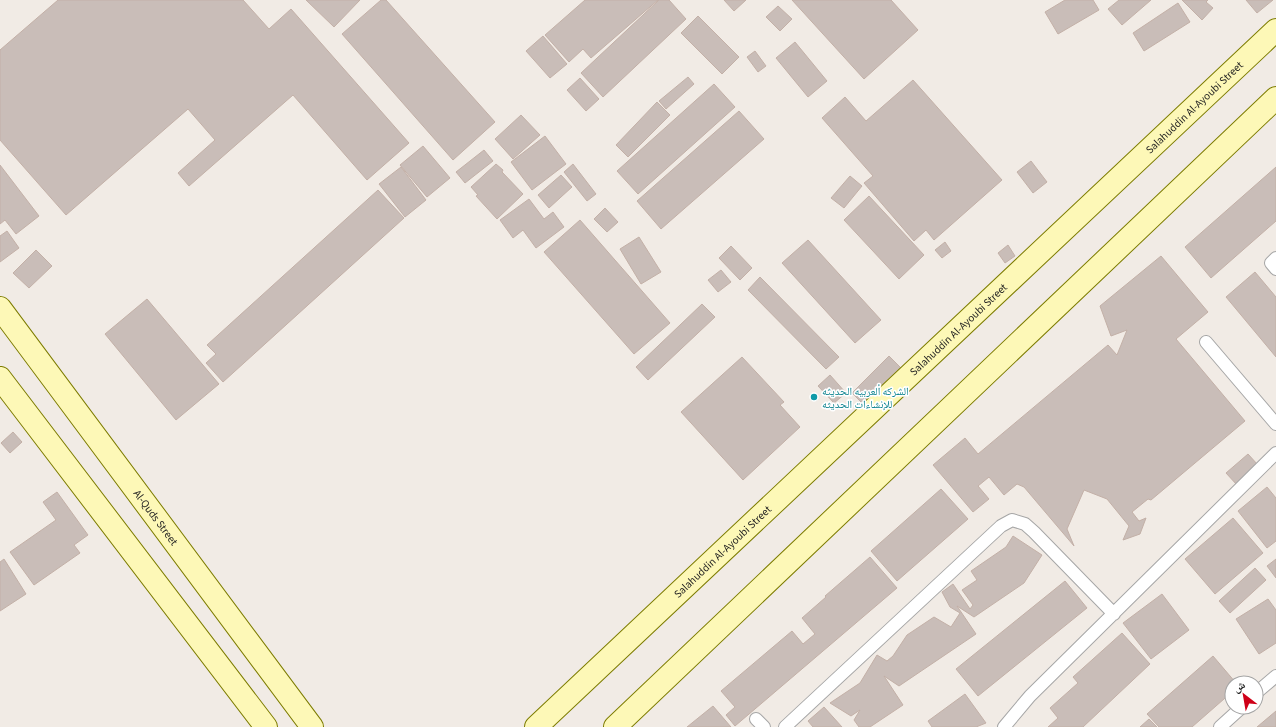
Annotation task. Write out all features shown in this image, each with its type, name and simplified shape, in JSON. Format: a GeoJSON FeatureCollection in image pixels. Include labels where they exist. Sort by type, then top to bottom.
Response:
{"type":"FeatureCollection","features":[{"type":"Feature","properties":{"kind":"street","name":"Salahuddin Al-Ayoubi Street"},"geometry":{"type":"LineString","coordinates":[[536,727],[1276,30]]}},
{"type":"Feature","properties":{"kind":"street"},"geometry":{"type":"LineString","coordinates":[[615,727],[1276,98]]}},
{"type":"Feature","properties":{"kind":"street","name":"Al-Quds Street"},"geometry":{"type":"LineString","coordinates":[[0,308],[312,727]]}},
{"type":"Feature","properties":{"kind":"street"},"geometry":{"type":"LineString","coordinates":[[0,378],[266,727]]}},
{"type":"Feature","properties":{"kind":"lane"},"geometry":{"type":"LineString","coordinates":[[1276,258],[1271,263],[1276,269]]}},
{"type":"Feature","properties":{"kind":"lane"},"geometry":{"type":"LineString","coordinates":[[1206,342],[1276,424]]}},
{"type":"Feature","properties":{"kind":"lane"},"geometry":{"type":"LineString","coordinates":[[1004,727],[1030,696],[1276,453]]}},
{"type":"Feature","properties":{"kind":"lane"},"geometry":{"type":"LineString","coordinates":[[785,727],[1001,526],[1012,520],[1025,524],[1034,532],[1114,614]]}},
{"type":"Feature","properties":{"kind":"lane"},"geometry":{"type":"LineString","coordinates":[[1264,686],[1276,676]]}},
{"type":"Feature","properties":{"kind":"lane"},"geometry":{"type":"LineString","coordinates":[[1220,727],[1233,715]]}},
{"type":"Feature","properties":{"kind":"building"},"geometry":{"type":"Polygon","coordinates":[[[58,0],[243,0],[269,29],[291,9],[409,143],[367,180],[293,95],[189,186],[178,173],[215,140],[188,109],[66,215],[0,140],[0,50],[58,0]]]}},
{"type":"Feature","properties":{"kind":"building"},"geometry":{"type":"Polygon","coordinates":[[[306,0],[360,0],[334,27],[306,0]]]}},
{"type":"Feature","properties":{"kind":"building"},"geometry":{"type":"Polygon","coordinates":[[[381,0],[386,0],[495,122],[453,160],[342,34],[381,0]]]}},
{"type":"Feature","properties":{"kind":"building"},"geometry":{"type":"Polygon","coordinates":[[[585,0],[658,0],[591,58],[583,49],[569,62],[545,35],[585,0]]]}},
{"type":"Feature","properties":{"kind":"building"},"geometry":{"type":"Polygon","coordinates":[[[659,0],[669,0],[686,19],[603,97],[581,73],[659,0]]]}},
{"type":"Feature","properties":{"kind":"building"},"geometry":{"type":"Polygon","coordinates":[[[724,0],[746,0],[734,11],[724,0]]]}},
{"type":"Feature","properties":{"kind":"building"},"geometry":{"type":"Polygon","coordinates":[[[792,0],[891,0],[918,30],[864,79],[792,0]]]}},
{"type":"Feature","properties":{"kind":"building"},"geometry":{"type":"Polygon","coordinates":[[[1065,0],[1093,0],[1099,10],[1058,34],[1045,12],[1065,0]]]}},
{"type":"Feature","properties":{"kind":"building"},"geometry":{"type":"Polygon","coordinates":[[[1119,0],[1151,0],[1122,25],[1108,9],[1119,0]]]}},
{"type":"Feature","properties":{"kind":"building"},"geometry":{"type":"Polygon","coordinates":[[[1182,0],[1208,0],[1206,2],[1213,8],[1202,20],[1182,0]]]}},
{"type":"Feature","properties":{"kind":"building"},"geometry":{"type":"Polygon","coordinates":[[[1246,0],[1273,0],[1257,13],[1246,0]]]}},
{"type":"Feature","properties":{"kind":"building"},"geometry":{"type":"Polygon","coordinates":[[[1178,3],[1190,22],[1144,51],[1133,33],[1178,3]]]}},
{"type":"Feature","properties":{"kind":"building"},"geometry":{"type":"Polygon","coordinates":[[[778,6],[792,19],[780,31],[766,17],[778,6]]]}},
{"type":"Feature","properties":{"kind":"building"},"geometry":{"type":"Polygon","coordinates":[[[698,16],[739,57],[722,74],[681,33],[698,16]]]}},
{"type":"Feature","properties":{"kind":"building"},"geometry":{"type":"Polygon","coordinates":[[[543,36],[567,64],[550,78],[526,51],[543,36]]]}},
{"type":"Feature","properties":{"kind":"building"},"geometry":{"type":"Polygon","coordinates":[[[795,42],[827,81],[808,97],[776,58],[795,42]]]}},
{"type":"Feature","properties":{"kind":"building"},"geometry":{"type":"Polygon","coordinates":[[[755,51],[766,66],[758,72],[747,57],[755,51]]]}},
{"type":"Feature","properties":{"kind":"building"},"geometry":{"type":"Polygon","coordinates":[[[688,77],[694,84],[666,109],[659,101],[688,77]]]}},
{"type":"Feature","properties":{"kind":"building"},"geometry":{"type":"Polygon","coordinates":[[[580,78],[599,99],[586,111],[567,90],[580,78]]]}},
{"type":"Feature","properties":{"kind":"building"},"geometry":{"type":"Polygon","coordinates":[[[913,80],[1002,180],[934,240],[926,230],[914,241],[864,183],[873,176],[822,118],[845,97],[866,121],[913,80]]]}},
{"type":"Feature","properties":{"kind":"building"},"geometry":{"type":"Polygon","coordinates":[[[714,84],[735,107],[638,194],[617,171],[714,84]]]}},
{"type":"Feature","properties":{"kind":"building"},"geometry":{"type":"Polygon","coordinates":[[[657,102],[670,115],[628,157],[616,145],[657,102]]]}},
{"type":"Feature","properties":{"kind":"building"},"geometry":{"type":"Polygon","coordinates":[[[739,111],[764,139],[661,229],[637,201],[739,111]]]}},
{"type":"Feature","properties":{"kind":"building"},"geometry":{"type":"Polygon","coordinates":[[[521,115],[540,135],[513,159],[495,139],[521,115]]]}},
{"type":"Feature","properties":{"kind":"building"},"geometry":{"type":"Polygon","coordinates":[[[545,136],[566,164],[532,190],[511,162],[545,136]]]}},
{"type":"Feature","properties":{"kind":"building"},"geometry":{"type":"Polygon","coordinates":[[[423,146],[450,178],[427,197],[400,165],[423,146]]]}},
{"type":"Feature","properties":{"kind":"building"},"geometry":{"type":"Polygon","coordinates":[[[484,150],[493,161],[465,183],[456,172],[484,150]]]}},
{"type":"Feature","properties":{"kind":"building"},"geometry":{"type":"Polygon","coordinates":[[[1031,161],[1047,182],[1033,193],[1017,172],[1031,161]]]}},
{"type":"Feature","properties":{"kind":"building"},"geometry":{"type":"Polygon","coordinates":[[[496,164],[523,194],[497,219],[476,196],[478,195],[471,187],[496,164]]]}},
{"type":"Feature","properties":{"kind":"building"},"geometry":{"type":"Polygon","coordinates":[[[573,164],[596,194],[587,201],[564,172],[573,164]]]}},
{"type":"Feature","properties":{"kind":"building"},"geometry":{"type":"Polygon","coordinates":[[[0,165],[39,216],[16,234],[5,220],[0,224],[0,165]]]}},
{"type":"Feature","properties":{"kind":"building"},"geometry":{"type":"Polygon","coordinates":[[[401,167],[426,200],[405,217],[379,184],[401,167]]]}},
{"type":"Feature","properties":{"kind":"building"},"geometry":{"type":"Polygon","coordinates":[[[1276,167],[1276,221],[1211,278],[1185,247],[1276,167]]]}},
{"type":"Feature","properties":{"kind":"building"},"geometry":{"type":"Polygon","coordinates":[[[561,175],[572,187],[549,208],[538,195],[561,175]]]}},
{"type":"Feature","properties":{"kind":"building"},"geometry":{"type":"Polygon","coordinates":[[[850,176],[862,186],[844,208],[831,198],[850,176]]]}},
{"type":"Feature","properties":{"kind":"building"},"geometry":{"type":"Polygon","coordinates":[[[378,190],[404,218],[223,382],[206,363],[216,354],[207,345],[378,190]]]}},
{"type":"Feature","properties":{"kind":"building"},"geometry":{"type":"Polygon","coordinates":[[[869,196],[924,255],[899,279],[844,220],[869,196]]]}},
{"type":"Feature","properties":{"kind":"building"},"geometry":{"type":"Polygon","coordinates":[[[529,199],[544,219],[553,212],[564,227],[536,248],[523,230],[513,238],[500,220],[529,199]]]}},
{"type":"Feature","properties":{"kind":"building"},"geometry":{"type":"Polygon","coordinates":[[[605,208],[618,222],[607,232],[594,219],[605,208]]]}},
{"type":"Feature","properties":{"kind":"building"},"geometry":{"type":"Polygon","coordinates":[[[580,220],[670,323],[634,354],[544,252],[580,220]]]}},
{"type":"Feature","properties":{"kind":"building"},"geometry":{"type":"Polygon","coordinates":[[[7,231],[19,248],[0,262],[0,236],[7,231]]]}},
{"type":"Feature","properties":{"kind":"building"},"geometry":{"type":"Polygon","coordinates":[[[639,237],[661,272],[641,284],[620,249],[639,237]]]}},
{"type":"Feature","properties":{"kind":"building"},"geometry":{"type":"Polygon","coordinates":[[[808,240],[881,320],[855,343],[782,263],[808,240]]]}},
{"type":"Feature","properties":{"kind":"building"},"geometry":{"type":"Polygon","coordinates":[[[945,242],[951,251],[942,258],[935,250],[945,242]]]}},
{"type":"Feature","properties":{"kind":"building"},"geometry":{"type":"Polygon","coordinates":[[[1008,245],[1015,256],[1005,263],[998,253],[1008,245]]]}},
{"type":"Feature","properties":{"kind":"building"},"geometry":{"type":"Polygon","coordinates":[[[731,246],[752,268],[740,280],[719,258],[731,246]]]}},
{"type":"Feature","properties":{"kind":"building"},"geometry":{"type":"Polygon","coordinates":[[[36,250],[52,266],[29,288],[13,273],[36,250]]]}},
{"type":"Feature","properties":{"kind":"building"},"geometry":{"type":"Polygon","coordinates":[[[1161,256],[1208,312],[1176,339],[1245,421],[1151,500],[1148,499],[1132,512],[1139,521],[1146,518],[1140,534],[1123,540],[1129,526],[1107,499],[1084,490],[1067,529],[1074,546],[1024,487],[1017,484],[1004,495],[989,477],[978,486],[989,499],[973,512],[933,465],[965,438],[978,454],[1108,345],[1117,355],[1127,330],[1111,336],[1100,306],[1161,256]]]}},
{"type":"Feature","properties":{"kind":"building"},"geometry":{"type":"Polygon","coordinates":[[[721,270],[731,282],[718,292],[708,280],[721,270]]]}},
{"type":"Feature","properties":{"kind":"building"},"geometry":{"type":"Polygon","coordinates":[[[1255,272],[1276,297],[1276,357],[1226,297],[1255,272]]]}},
{"type":"Feature","properties":{"kind":"building"},"geometry":{"type":"Polygon","coordinates":[[[760,277],[839,357],[826,369],[748,290],[760,277]]]}},
{"type":"Feature","properties":{"kind":"building"},"geometry":{"type":"Polygon","coordinates":[[[147,299],[219,384],[176,420],[105,334],[147,299]]]}},
{"type":"Feature","properties":{"kind":"building"},"geometry":{"type":"Polygon","coordinates":[[[702,304],[715,317],[648,380],[636,367],[702,304]]]}},
{"type":"Feature","properties":{"kind":"building"},"geometry":{"type":"Polygon","coordinates":[[[889,356],[902,369],[864,405],[852,393],[889,356]]]}},
{"type":"Feature","properties":{"kind":"building"},"geometry":{"type":"Polygon","coordinates":[[[742,357],[784,402],[780,405],[800,427],[743,480],[681,412],[742,357]]]}},
{"type":"Feature","properties":{"kind":"building"},"geometry":{"type":"Polygon","coordinates":[[[830,375],[846,393],[834,403],[818,386],[830,375]]]}},
{"type":"Feature","properties":{"kind":"building"},"geometry":{"type":"Polygon","coordinates":[[[13,432],[22,442],[10,453],[1,443],[13,432]]]}},
{"type":"Feature","properties":{"kind":"building"},"geometry":{"type":"Polygon","coordinates":[[[1248,454],[1258,465],[1237,485],[1226,473],[1248,454]]]}},
{"type":"Feature","properties":{"kind":"building"},"geometry":{"type":"Polygon","coordinates":[[[1267,487],[1276,498],[1276,541],[1267,548],[1238,511],[1267,487]]]}},
{"type":"Feature","properties":{"kind":"building"},"geometry":{"type":"Polygon","coordinates":[[[941,489],[968,519],[897,581],[871,551],[941,489]]]}},
{"type":"Feature","properties":{"kind":"building"},"geometry":{"type":"Polygon","coordinates":[[[57,492],[88,535],[74,545],[80,553],[34,585],[10,552],[56,520],[43,502],[57,492]]]}},
{"type":"Feature","properties":{"kind":"building"},"geometry":{"type":"Polygon","coordinates":[[[1233,518],[1263,553],[1215,594],[1185,559],[1233,518]]]}},
{"type":"Feature","properties":{"kind":"building"},"geometry":{"type":"Polygon","coordinates":[[[1013,536],[1042,555],[1024,583],[974,617],[957,606],[976,634],[899,686],[884,676],[903,705],[870,727],[859,727],[854,720],[860,710],[851,716],[830,703],[860,683],[877,655],[887,661],[893,656],[907,635],[934,617],[951,627],[960,613],[950,607],[942,592],[953,584],[970,609],[973,605],[962,590],[977,580],[971,571],[1006,547],[1013,536]]]}},
{"type":"Feature","properties":{"kind":"building"},"geometry":{"type":"Polygon","coordinates":[[[870,557],[897,588],[735,726],[726,715],[735,707],[721,691],[792,631],[803,644],[815,634],[802,618],[870,557]]]}},
{"type":"Feature","properties":{"kind":"building"},"geometry":{"type":"Polygon","coordinates":[[[4,559],[26,594],[0,611],[0,562],[4,559]]]}},
{"type":"Feature","properties":{"kind":"building"},"geometry":{"type":"Polygon","coordinates":[[[1276,559],[1276,578],[1267,566],[1276,559]]]}},
{"type":"Feature","properties":{"kind":"building"},"geometry":{"type":"Polygon","coordinates":[[[1255,568],[1266,580],[1230,613],[1219,601],[1255,568]]]}},
{"type":"Feature","properties":{"kind":"building"},"geometry":{"type":"Polygon","coordinates":[[[1065,581],[1087,608],[978,696],[956,669],[1065,581]]]}},
{"type":"Feature","properties":{"kind":"building"},"geometry":{"type":"Polygon","coordinates":[[[1162,594],[1189,630],[1151,659],[1123,623],[1162,594]]]}},
{"type":"Feature","properties":{"kind":"building"},"geometry":{"type":"Polygon","coordinates":[[[1268,599],[1276,610],[1276,643],[1259,654],[1236,619],[1268,599]]]}},
{"type":"Feature","properties":{"kind":"building"},"geometry":{"type":"Polygon","coordinates":[[[1122,633],[1150,664],[1083,727],[1048,727],[1058,718],[1050,708],[1078,683],[1073,677],[1122,633]]]}},
{"type":"Feature","properties":{"kind":"building"},"geometry":{"type":"Polygon","coordinates":[[[1213,656],[1229,675],[1224,675],[1224,699],[1192,727],[1159,727],[1147,714],[1213,656]]]}},
{"type":"Feature","properties":{"kind":"building"},"geometry":{"type":"Polygon","coordinates":[[[965,694],[986,723],[976,727],[932,727],[928,721],[965,694]]]}},
{"type":"Feature","properties":{"kind":"building"},"geometry":{"type":"Polygon","coordinates":[[[713,706],[731,727],[687,727],[713,706]]]}},
{"type":"Feature","properties":{"kind":"building"},"geometry":{"type":"Polygon","coordinates":[[[824,707],[842,727],[813,727],[808,721],[824,707]]]}},
{"type":"Feature","properties":{"kind":"building"},"geometry":{"type":"Polygon","coordinates":[[[1276,711],[1276,727],[1257,727],[1276,711]]]}},
{"type":"Feature","properties":{"kind":"building"},"geometry":{"type":"Polygon","coordinates":[[[1149,719],[1157,727],[1140,727],[1149,719]]]}},
{"type":"Feature","properties":{"kind":"place","name":"الشركه ألعربيه الحديثه للإنشاءات الحديثه"},"geometry":{"type":"Point","coordinates":[814,397]}}]}
